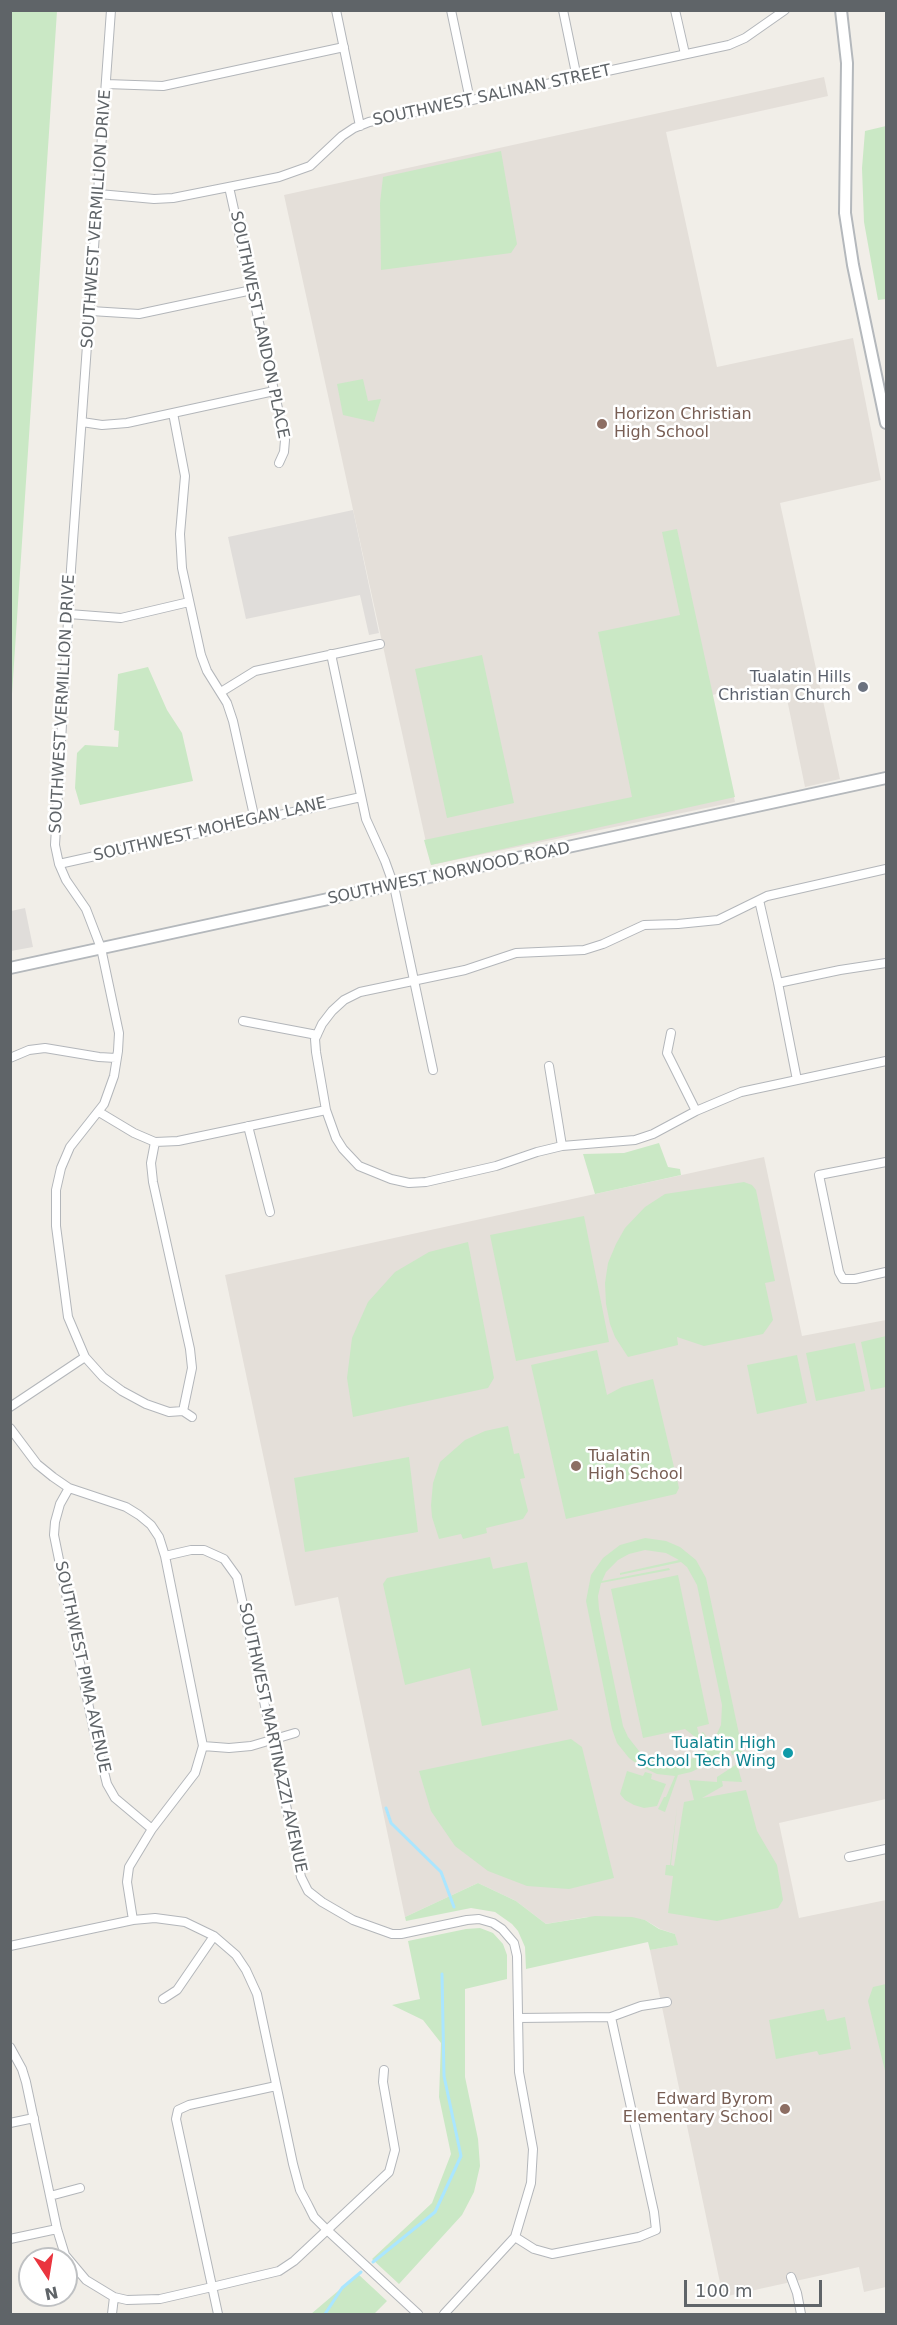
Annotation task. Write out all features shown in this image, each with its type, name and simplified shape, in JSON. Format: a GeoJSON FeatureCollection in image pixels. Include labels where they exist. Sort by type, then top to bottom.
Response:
{"type":"FeatureCollection","features":[{"type":"Feature","properties":{"kind":"street","name":"SOUTHWEST VERMILLION DRIVE"},"geometry":{"type":"LineString","coordinates":[[111,10],[55,833],[59,864],[66,880],[86,909],[101,948],[118,1033],[114,1076],[99,1112],[81,1130],[70,1147],[61,1168],[56,1190],[56,1226],[68,1317],[85,1357],[103,1377],[122,1391],[146,1404],[170,1412],[183,1411]]}},
{"type":"Feature","properties":{"kind":"street"},"geometry":{"type":"LineString","coordinates":[[336,10],[360,126]]}},
{"type":"Feature","properties":{"kind":"street"},"geometry":{"type":"LineString","coordinates":[[451,10],[470,100]]}},
{"type":"Feature","properties":{"kind":"street"},"geometry":{"type":"LineString","coordinates":[[563,10],[577,78]]}},
{"type":"Feature","properties":{"kind":"street"},"geometry":{"type":"LineString","coordinates":[[675,10],[685,54]]}},
{"type":"Feature","properties":{"kind":"street","name":"SOUTHWEST SALINAN STREET"},"geometry":{"type":"LineString","coordinates":[[99,195],[164,199],[279,177],[310,166],[342,136],[360,126],[470,100],[729,45],[745,38],[784,10]]}},
{"type":"Feature","properties":{"kind":"street"},"geometry":{"type":"LineString","coordinates":[[841,10],[847,63],[845,213],[853,265],[886,423]]}},
{"type":"Feature","properties":{"kind":"street"},"geometry":{"type":"LineString","coordinates":[[106,84],[163,86],[344,47]]}},
{"type":"Feature","properties":{"kind":"street","name":"SOUTHWEST LANDON PLACE"},"geometry":{"type":"LineString","coordinates":[[229,187],[285,440],[284,452],[279,463]]}},
{"type":"Feature","properties":{"kind":"street"},"geometry":{"type":"LineString","coordinates":[[91,311],[134,315],[252,290]]}},
{"type":"Feature","properties":{"kind":"street"},"geometry":{"type":"LineString","coordinates":[[82,422],[113,425],[274,391]]}},
{"type":"Feature","properties":{"kind":"street"},"geometry":{"type":"LineString","coordinates":[[173,413],[185,476],[180,551],[189,602],[201,655],[221,692],[233,721],[255,820]]}},
{"type":"Feature","properties":{"kind":"street"},"geometry":{"type":"LineString","coordinates":[[69,614],[121,618],[189,602]]}},
{"type":"Feature","properties":{"kind":"street"},"geometry":{"type":"LineString","coordinates":[[221,692],[255,670],[380,644]]}},
{"type":"Feature","properties":{"kind":"street"},"geometry":{"type":"LineString","coordinates":[[331,654],[361,797],[371,833],[394,886],[433,1070]]}},
{"type":"Feature","properties":{"kind":"street","name":"SOUTHWEST NORWOOD ROAD"},"geometry":{"type":"LineString","coordinates":[[10,968],[886,778]]}},
{"type":"Feature","properties":{"kind":"street","name":"SOUTHWEST MOHEGAN LANE"},"geometry":{"type":"LineString","coordinates":[[59,864],[361,797]]}},
{"type":"Feature","properties":{"kind":"street"},"geometry":{"type":"LineString","coordinates":[[886,869],[767,896],[718,920],[687,924],[644,925],[584,950],[516,953],[465,970],[360,992],[344,1000],[322,1024],[317,1035],[316,1052],[326,1110],[336,1138],[352,1160],[374,1174],[409,1183],[426,1182],[496,1166],[562,1146],[635,1140],[653,1134],[696,1111],[741,1092],[886,1061]]}},
{"type":"Feature","properties":{"kind":"street"},"geometry":{"type":"LineString","coordinates":[[759,900],[797,1080]]}},
{"type":"Feature","properties":{"kind":"street"},"geometry":{"type":"LineString","coordinates":[[778,983],[840,969],[855,969],[886,963]]}},
{"type":"Feature","properties":{"kind":"street"},"geometry":{"type":"LineString","coordinates":[[243,1021],[317,1035]]}},
{"type":"Feature","properties":{"kind":"street"},"geometry":{"type":"LineString","coordinates":[[671,1033],[667,1053],[696,1111]]}},
{"type":"Feature","properties":{"kind":"street"},"geometry":{"type":"LineString","coordinates":[[10,1058],[29,1050],[45,1048],[116,1058]]}},
{"type":"Feature","properties":{"kind":"street"},"geometry":{"type":"LineString","coordinates":[[549,1066],[562,1146]]}},
{"type":"Feature","properties":{"kind":"street"},"geometry":{"type":"LineString","coordinates":[[99,1112],[134,1133],[155,1142],[178,1141],[326,1110]]}},
{"type":"Feature","properties":{"kind":"street"},"geometry":{"type":"LineString","coordinates":[[248,1126],[270,1212]]}},
{"type":"Feature","properties":{"kind":"street"},"geometry":{"type":"LineString","coordinates":[[155,1142],[151,1163],[153,1182],[190,1349],[192,1368],[183,1411],[192,1417]]}},
{"type":"Feature","properties":{"kind":"street"},"geometry":{"type":"LineString","coordinates":[[886,1162],[819,1175],[839,1272],[843,1279],[855,1279],[886,1272]]}},
{"type":"Feature","properties":{"kind":"street"},"geometry":{"type":"LineString","coordinates":[[10,1407],[85,1357]]}},
{"type":"Feature","properties":{"kind":"street"},"geometry":{"type":"LineString","coordinates":[[10,1428],[38,1464],[69,1488],[126,1507],[139,1515],[151,1525],[159,1537],[165,1556],[203,1746],[195,1773],[152,1829],[129,1867],[127,1882],[133,1920]]}},
{"type":"Feature","properties":{"kind":"street","name":"SOUTHWEST PIMA AVENUE"},"geometry":{"type":"LineString","coordinates":[[69,1488],[60,1504],[54,1535],[94,1732],[107,1784],[115,1798],[152,1829]]}},
{"type":"Feature","properties":{"kind":"street","name":"SOUTHWEST MARTINAZZI AVENUE"},"geometry":{"type":"LineString","coordinates":[[165,1556],[191,1550],[204,1550],[224,1559],[234,1571],[240,1586],[274,1739],[301,1877],[308,1891],[353,1920],[392,1934],[479,1919],[493,1923],[508,1934],[516,1950],[520,2084],[533,2166],[527,2201],[515,2237],[444,2314]]}},
{"type":"Feature","properties":{"kind":"street"},"geometry":{"type":"LineString","coordinates":[[203,1746],[229,1748],[252,1746],[295,1733]]}},
{"type":"Feature","properties":{"kind":"street"},"geometry":{"type":"LineString","coordinates":[[849,1857],[886,1849]]}},
{"type":"Feature","properties":{"kind":"street"},"geometry":{"type":"LineString","coordinates":[[10,1946],[133,1920],[169,1919],[184,1922],[214,1936],[236,1956],[252,1980],[300,2190],[314,2217],[418,2314]]}},
{"type":"Feature","properties":{"kind":"street"},"geometry":{"type":"LineString","coordinates":[[163,1999],[177,1990],[214,1936]]}},
{"type":"Feature","properties":{"kind":"street"},"geometry":{"type":"LineString","coordinates":[[518,2019],[611,2017],[641,2006],[667,2002]]}},
{"type":"Feature","properties":{"kind":"street"},"geometry":{"type":"LineString","coordinates":[[515,2237],[534,2249],[552,2254],[639,2237],[656,2230],[611,2017]]}},
{"type":"Feature","properties":{"kind":"street"},"geometry":{"type":"LineString","coordinates":[[10,2047],[22,2069],[57,2229],[65,2255],[86,2280],[114,2297],[142,2300],[279,2271],[294,2261],[378,2185],[394,2162],[395,2150],[383,2082],[384,2070]]}},
{"type":"Feature","properties":{"kind":"street"},"geometry":{"type":"LineString","coordinates":[[218,2314],[176,2120],[178,2110],[189,2105],[276,2086]]}},
{"type":"Feature","properties":{"kind":"street"},"geometry":{"type":"LineString","coordinates":[[10,2123],[34,2118]]}},
{"type":"Feature","properties":{"kind":"street"},"geometry":{"type":"LineString","coordinates":[[50,2196],[80,2188]]}},
{"type":"Feature","properties":{"kind":"street"},"geometry":{"type":"LineString","coordinates":[[10,2239],[57,2229]]}},
{"type":"Feature","properties":{"kind":"street"},"geometry":{"type":"LineString","coordinates":[[791,2277],[801,2314]]}},
{"type":"Feature","properties":{"kind":"street"},"geometry":{"type":"LineString","coordinates":[[112,2314],[114,2297]]}},
{"type":"Feature","properties":{"kind":"shaded area","name":"Horizon Christian High School"},"geometry":{"type":"Polygon","coordinates":[[[824,77],[828,96],[666,132],[717,367],[853,338],[881,480],[780,503],[840,779],[805,787],[787,699],[757,685],[712,695],[735,802],[431,865],[284,195],[824,77]]]}},
{"type":"Feature","properties":{"kind":"shaded area"},"geometry":{"type":"Polygon","coordinates":[[[353,510],[379,633],[369,635],[360,595],[246,619],[228,537],[353,510]]]}},
{"type":"Feature","properties":{"kind":"shaded area"},"geometry":{"type":"Polygon","coordinates":[[[25,908],[33,947],[11,951],[11,911],[25,908]]]}},
{"type":"Feature","properties":{"kind":"shaded area","name":"Tualatin High School"},"geometry":{"type":"Polygon","coordinates":[[[764,1157],[802,1336],[886,1320],[886,1799],[779,1823],[799,1918],[886,1900],[886,2287],[864,2292],[859,2267],[723,2297],[650,1950],[677,1945],[675,1934],[660,1929],[645,1920],[587,1917],[546,1924],[516,1901],[478,1883],[405,1917],[338,1597],[295,1606],[225,1275],[764,1157]]]}},
{"type":"Feature","properties":{"kind":"green space"},"geometry":{"type":"Polygon","coordinates":[[[10,11],[57,11],[11,709],[10,11]]]}},
{"type":"Feature","properties":{"kind":"green space"},"geometry":{"type":"Polygon","coordinates":[[[886,126],[886,299],[878,300],[864,222],[862,168],[865,131],[886,126]]]}},
{"type":"Feature","properties":{"kind":"green space"},"geometry":{"type":"Polygon","coordinates":[[[501,151],[517,244],[511,253],[381,270],[380,203],[383,177],[501,151]]]}},
{"type":"Feature","properties":{"kind":"green space"},"geometry":{"type":"Polygon","coordinates":[[[363,379],[368,401],[381,399],[374,422],[343,415],[337,384],[363,379]]]}},
{"type":"Feature","properties":{"kind":"green space"},"geometry":{"type":"Polygon","coordinates":[[[677,529],[735,797],[431,865],[424,840],[632,797],[598,632],[680,615],[662,532],[677,529]]]}},
{"type":"Feature","properties":{"kind":"green space"},"geometry":{"type":"Polygon","coordinates":[[[482,655],[514,803],[447,818],[415,669],[482,655]]]}},
{"type":"Feature","properties":{"kind":"green space"},"geometry":{"type":"Polygon","coordinates":[[[148,667],[167,710],[182,733],[193,781],[80,805],[75,788],[77,753],[85,745],[118,747],[119,731],[114,730],[118,674],[148,667]]]}},
{"type":"Feature","properties":{"kind":"green space"},"geometry":{"type":"Polygon","coordinates":[[[659,1143],[668,1167],[680,1169],[681,1175],[595,1194],[583,1154],[624,1153],[659,1143]]]}},
{"type":"Feature","properties":{"kind":"green space"},"geometry":{"type":"Polygon","coordinates":[[[744,1182],[752,1185],[756,1190],[775,1281],[765,1283],[773,1320],[763,1334],[704,1346],[677,1337],[678,1345],[628,1357],[615,1337],[610,1324],[605,1283],[608,1263],[625,1228],[645,1207],[665,1194],[744,1182]]]}},
{"type":"Feature","properties":{"kind":"green space"},"geometry":{"type":"Polygon","coordinates":[[[584,1216],[609,1342],[516,1361],[490,1235],[584,1216]]]}},
{"type":"Feature","properties":{"kind":"green space"},"geometry":{"type":"Polygon","coordinates":[[[468,1242],[494,1378],[488,1388],[353,1417],[347,1378],[352,1338],[368,1302],[395,1272],[429,1252],[468,1242]]]}},
{"type":"Feature","properties":{"kind":"green space"},"geometry":{"type":"Polygon","coordinates":[[[886,1336],[886,1387],[871,1390],[861,1342],[886,1336]]]}},
{"type":"Feature","properties":{"kind":"green space"},"geometry":{"type":"Polygon","coordinates":[[[855,1343],[865,1391],[816,1401],[806,1353],[855,1343]]]}},
{"type":"Feature","properties":{"kind":"green space"},"geometry":{"type":"Polygon","coordinates":[[[597,1350],[607,1395],[622,1387],[653,1379],[679,1488],[676,1494],[566,1519],[531,1365],[597,1350]]]}},
{"type":"Feature","properties":{"kind":"green space"},"geometry":{"type":"Polygon","coordinates":[[[797,1355],[807,1403],[757,1414],[747,1365],[797,1355]]]}},
{"type":"Feature","properties":{"kind":"green space"},"geometry":{"type":"Polygon","coordinates":[[[508,1426],[514,1454],[519,1453],[525,1478],[520,1479],[528,1511],[523,1519],[486,1528],[487,1533],[463,1539],[461,1534],[439,1539],[431,1505],[433,1483],[440,1462],[465,1440],[485,1431],[508,1426]]]}},
{"type":"Feature","properties":{"kind":"green space"},"geometry":{"type":"Polygon","coordinates":[[[409,1457],[418,1532],[305,1552],[294,1478],[409,1457]]]}},
{"type":"Feature","properties":{"kind":"green space"},"geometry":{"type":"Polygon","coordinates":[[[645,1538],[666,1541],[680,1547],[696,1560],[706,1578],[743,1753],[732,1755],[728,1740],[719,1754],[708,1764],[678,1775],[665,1812],[658,1809],[675,1776],[657,1774],[640,1766],[629,1758],[617,1743],[612,1729],[586,1601],[591,1575],[603,1558],[620,1545],[645,1538]],[[645,1550],[629,1554],[618,1560],[606,1572],[602,1581],[669,1568],[670,1570],[601,1583],[598,1596],[623,1726],[628,1737],[639,1751],[649,1758],[662,1763],[679,1763],[699,1756],[712,1744],[721,1725],[722,1705],[697,1585],[687,1567],[681,1562],[620,1575],[620,1573],[679,1560],[666,1553],[645,1550]]]}},
{"type":"Feature","properties":{"kind":"green space"},"geometry":{"type":"Polygon","coordinates":[[[490,1557],[493,1569],[527,1562],[558,1710],[482,1726],[470,1668],[405,1685],[383,1584],[387,1578],[490,1557]]]}},
{"type":"Feature","properties":{"kind":"green space"},"geometry":{"type":"Polygon","coordinates":[[[678,1575],[709,1724],[697,1727],[699,1735],[703,1732],[707,1737],[708,1745],[702,1749],[695,1746],[691,1740],[695,1737],[685,1729],[643,1738],[611,1589],[678,1575]]]}},
{"type":"Feature","properties":{"kind":"green space"},"geometry":{"type":"Polygon","coordinates":[[[571,1739],[582,1747],[614,1878],[569,1889],[527,1886],[488,1871],[455,1846],[431,1811],[419,1771],[571,1739]]]}},
{"type":"Feature","properties":{"kind":"green space"},"geometry":{"type":"Polygon","coordinates":[[[737,1764],[742,1782],[722,1781],[723,1786],[702,1798],[746,1790],[757,1831],[777,1865],[783,1900],[778,1908],[717,1921],[668,1913],[673,1876],[665,1875],[666,1865],[670,1865],[677,1807],[671,1865],[674,1866],[684,1802],[694,1800],[689,1780],[717,1782],[717,1777],[737,1764]]]}},
{"type":"Feature","properties":{"kind":"green space"},"geometry":{"type":"Polygon","coordinates":[[[627,1771],[643,1776],[645,1772],[652,1774],[651,1779],[666,1784],[657,1806],[644,1808],[625,1800],[620,1794],[627,1771]]]}},
{"type":"Feature","properties":{"kind":"green space"},"geometry":{"type":"Polygon","coordinates":[[[478,1883],[516,1901],[546,1924],[595,1916],[632,1917],[645,1920],[659,1929],[675,1934],[678,1945],[650,1950],[648,1942],[526,1969],[525,1947],[518,1931],[495,1912],[471,1908],[406,1921],[405,1917],[478,1883]]]}},
{"type":"Feature","properties":{"kind":"green space"},"geometry":{"type":"Polygon","coordinates":[[[480,1928],[493,1933],[503,1944],[507,1955],[507,1979],[465,1989],[465,2077],[478,2139],[480,2166],[474,2192],[462,2215],[399,2284],[372,2259],[432,2203],[451,2154],[439,2097],[441,2043],[423,2020],[392,2005],[420,1999],[408,1941],[480,1928]]]}},
{"type":"Feature","properties":{"kind":"green space"},"geometry":{"type":"Polygon","coordinates":[[[886,1984],[886,2075],[868,2001],[873,1987],[886,1984]]]}},
{"type":"Feature","properties":{"kind":"green space"},"geometry":{"type":"Polygon","coordinates":[[[824,2009],[827,2021],[845,2017],[851,2049],[819,2055],[817,2051],[776,2059],[769,2020],[824,2009]]]}},
{"type":"Feature","properties":{"kind":"green space"},"geometry":{"type":"Polygon","coordinates":[[[358,2274],[387,2301],[374,2314],[311,2314],[358,2274]]]}},
{"type":"Feature","properties":{"kind":"waterway"},"geometry":{"type":"LineString","coordinates":[[386,1808],[391,1823],[441,1872],[454,1907]]}},
{"type":"Feature","properties":{"kind":"waterway"},"geometry":{"type":"LineString","coordinates":[[373,2262],[435,2212],[461,2156],[444,2076],[442,1974]]}},
{"type":"Feature","properties":{"kind":"waterway"},"geometry":{"type":"LineString","coordinates":[[325,2314],[342,2288],[361,2272]]}},
{"type":"Feature","properties":{"kind":"place","name":"Horizon Christian High School"},"geometry":{"type":"Point","coordinates":[602,424]}},
{"type":"Feature","properties":{"kind":"place","name":"Tualatin Hills Christian Church"},"geometry":{"type":"Point","coordinates":[863,687]}},
{"type":"Feature","properties":{"kind":"place","name":"Tualatin High School"},"geometry":{"type":"Point","coordinates":[576,1466]}},
{"type":"Feature","properties":{"kind":"place","name":"Tualatin High School Tech Wing"},"geometry":{"type":"Point","coordinates":[788,1753]}},
{"type":"Feature","properties":{"kind":"place","name":"Edward Byrom Elementary School"},"geometry":{"type":"Point","coordinates":[785,2109]}}]}
